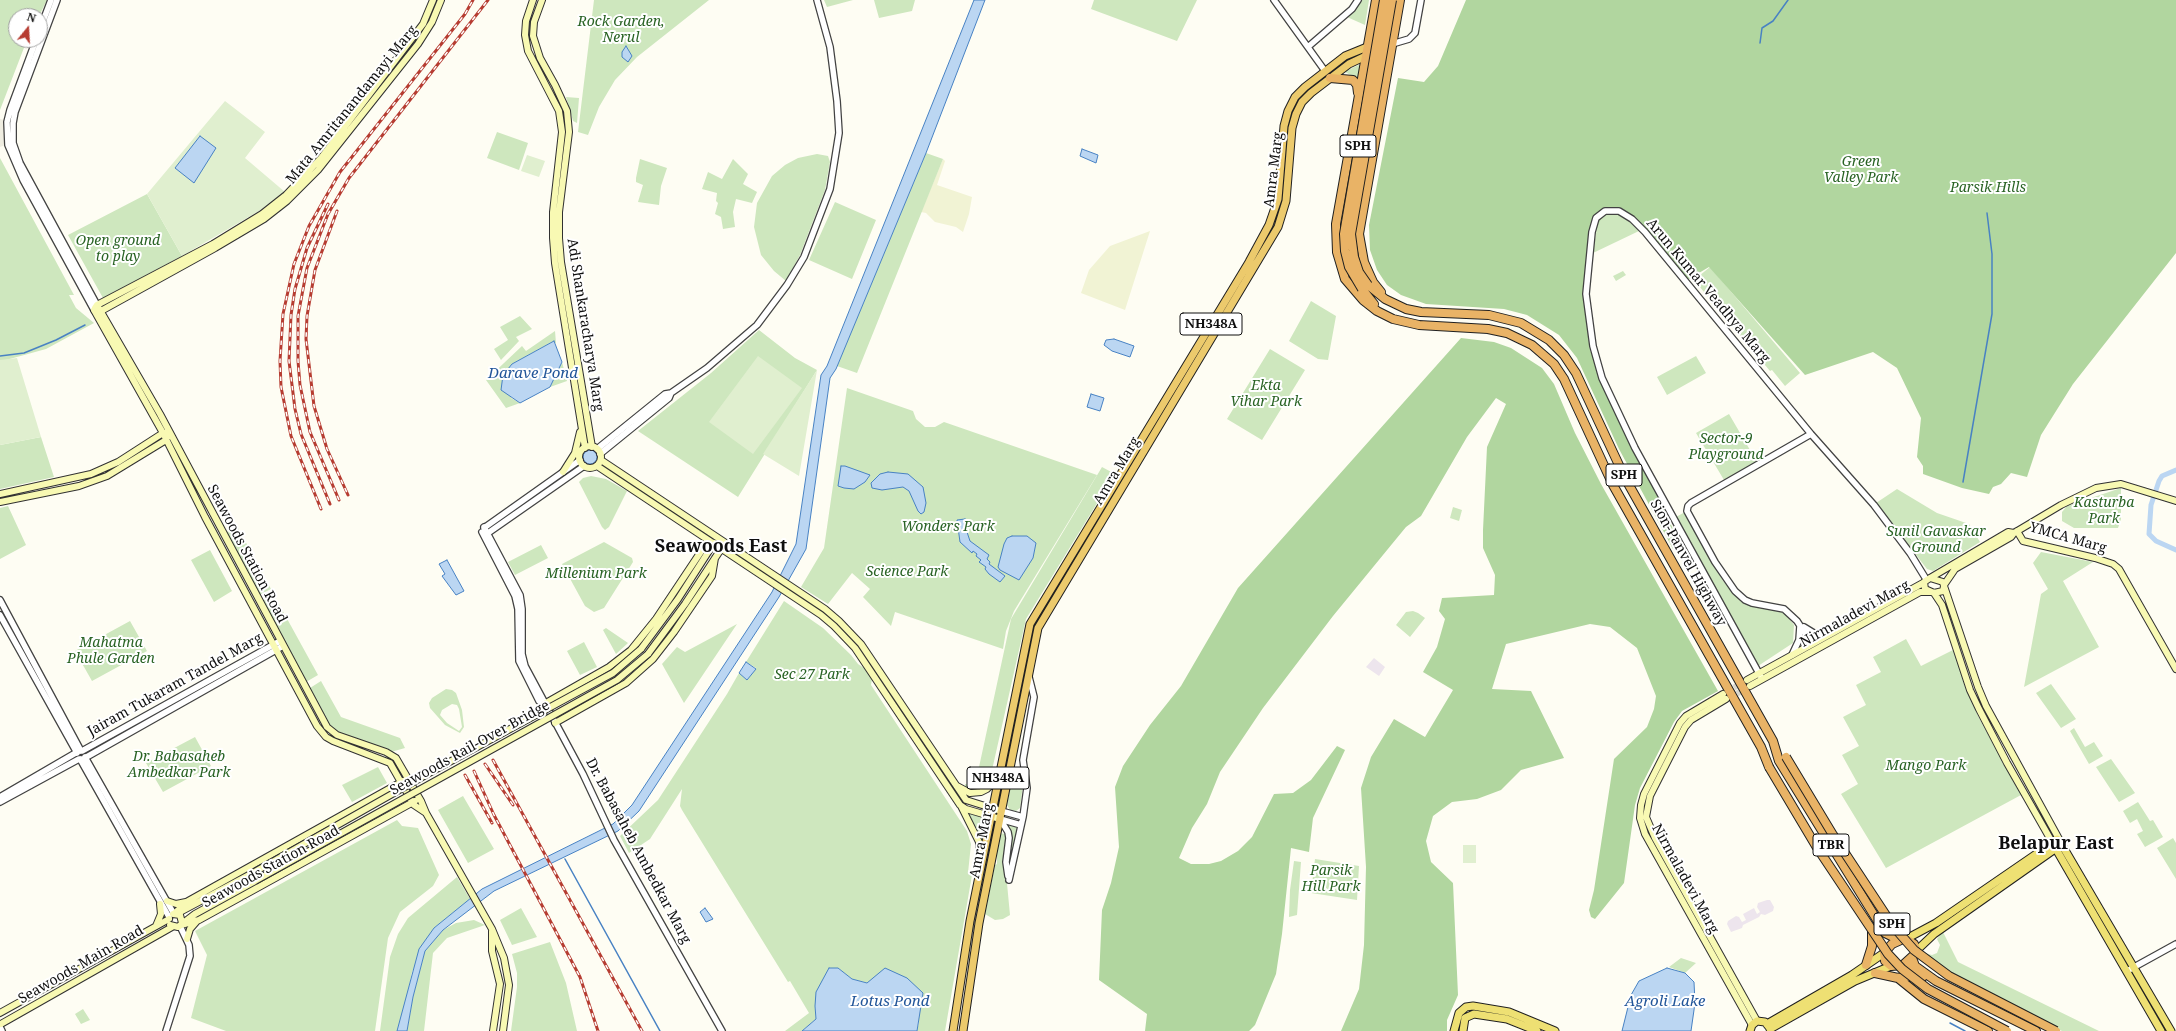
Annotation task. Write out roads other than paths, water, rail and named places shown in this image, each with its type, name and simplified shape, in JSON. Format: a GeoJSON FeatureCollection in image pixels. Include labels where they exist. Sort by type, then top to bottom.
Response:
{"type":"FeatureCollection","features":[{"type":"Feature","properties":{"kind":"highway"},"geometry":{"type":"LineString","coordinates":[[1376,0],[1336,224],[1337,252],[1345,279],[1356,294],[1377,311],[1402,321]]}},
{"type":"Feature","properties":{"kind":"highway","name":"SPH"},"geometry":{"type":"LineString","coordinates":[[1384,0],[1344,234],[1345,251],[1349,267],[1380,308],[1402,321]]}},
{"type":"Feature","properties":{"kind":"highway","name":"SPH"},"geometry":{"type":"LineString","coordinates":[[1392,0],[1351,234],[1352,250],[1365,287],[1406,309]]}},
{"type":"Feature","properties":{"kind":"highway"},"geometry":{"type":"LineString","coordinates":[[1400,0],[1359,241],[1364,262],[1373,282],[1387,297],[1406,309]]}},
{"type":"Feature","properties":{"kind":"highway"},"geometry":{"type":"LineString","coordinates":[[1345,56],[1362,43],[1371,29]]}},
{"type":"Feature","properties":{"kind":"highway","name":"Amra Marg"},"geometry":{"type":"LineString","coordinates":[[953,1031],[981,866],[1030,624],[1266,231],[1278,200],[1284,126],[1288,111],[1295,97],[1305,87],[1345,56],[1368,45],[1392,44]]}},
{"type":"Feature","properties":{"kind":"highway","name":"Amra Marg"},"geometry":{"type":"LineString","coordinates":[[963,1031],[980,923],[1028,669],[1035,637],[1042,619],[1278,227],[1286,201],[1292,128],[1296,114],[1302,102],[1311,92],[1349,64],[1366,56],[1391,54]]}},
{"type":"Feature","properties":{"kind":"highway"},"geometry":{"type":"LineString","coordinates":[[1330,78],[1353,80],[1357,85],[1359,98]]}},
{"type":"Feature","properties":{"kind":"highway","name":"Sion-Panvel Highway"},"geometry":{"type":"LineString","coordinates":[[1406,309],[1421,312],[1489,315],[1510,320],[1540,333],[1564,355],[1576,373],[1625,478],[1773,741]]}},
{"type":"Feature","properties":{"kind":"highway","name":"Sion-Panvel Highway"},"geometry":{"type":"LineString","coordinates":[[1402,321],[1419,325],[1488,329],[1507,332],[1532,345],[1554,364],[1564,379],[1614,485],[1762,747]]}},
{"type":"Feature","properties":{"kind":"highway","name":"SPH"},"geometry":{"type":"LineString","coordinates":[[1773,741],[1786,757],[1833,835],[1889,919],[1914,950],[1949,976],[2056,1031]]}},
{"type":"Feature","properties":{"kind":"highway","name":"TBR"},"geometry":{"type":"LineString","coordinates":[[1773,741],[1780,761],[1885,933],[1902,940],[1912,942],[1914,955]]}},
{"type":"Feature","properties":{"kind":"highway","name":"SPH"},"geometry":{"type":"LineString","coordinates":[[1762,747],[1769,767],[1816,846],[1875,937],[1891,958],[1928,989],[2008,1031]]}},
{"type":"Feature","properties":{"kind":"highway","name":"TBR"},"geometry":{"type":"LineString","coordinates":[[1762,747],[1775,764],[1870,919],[1888,967]]}},
{"type":"Feature","properties":{"kind":"highway"},"geometry":{"type":"LineString","coordinates":[[1866,965],[1872,942],[1870,919]]}},
{"type":"Feature","properties":{"kind":"highway"},"geometry":{"type":"LineString","coordinates":[[1883,953],[1902,940]]}},
{"type":"Feature","properties":{"kind":"highway"},"geometry":{"type":"LineString","coordinates":[[1888,967],[1905,964],[1914,955]]}},
{"type":"Feature","properties":{"kind":"highway"},"geometry":{"type":"LineString","coordinates":[[1914,955],[1915,966],[1936,981],[2036,1031]]}},
{"type":"Feature","properties":{"kind":"highway"},"geometry":{"type":"LineString","coordinates":[[1905,964],[1934,986],[2024,1031]]}},
{"type":"Feature","properties":{"kind":"highway"},"geometry":{"type":"LineString","coordinates":[[1875,973],[1898,978],[1918,975]]}},
{"type":"Feature","properties":{"kind":"highway"},"geometry":{"type":"LineString","coordinates":[[1898,978],[1924,999],[1988,1031]]}},
{"type":"Feature","properties":{"kind":"main road","name":"Mata Amritanandamayi Marg"},"geometry":{"type":"LineString","coordinates":[[95,307],[213,244],[285,199],[335,140],[423,24],[433,0]]}},
{"type":"Feature","properties":{"kind":"main road","name":"Mata Amritanandamayi Marg"},"geometry":{"type":"LineString","coordinates":[[101,311],[221,245],[264,219],[318,170],[418,44],[432,22],[440,0]]}},
{"type":"Feature","properties":{"kind":"main road","name":"Adi Shankaracharya Marg"},"geometry":{"type":"LineString","coordinates":[[533,0],[526,21],[525,35],[528,50],[560,112],[562,132],[552,212],[553,238],[555,263],[585,448]]}},
{"type":"Feature","properties":{"kind":"main road","name":"Adi Shankaracharya Marg"},"geometry":{"type":"LineString","coordinates":[[542,0],[534,22],[533,36],[540,58],[556,86],[566,111],[569,132],[559,212],[561,262],[598,452]]}},
{"type":"Feature","properties":{"kind":"main road"},"geometry":{"type":"LineString","coordinates":[[549,89],[556,86]]}},
{"type":"Feature","properties":{"kind":"main road"},"geometry":{"type":"LineString","coordinates":[[562,132],[569,132]]}},
{"type":"Feature","properties":{"kind":"main road","name":"Seawoods Station Road"},"geometry":{"type":"LineString","coordinates":[[95,307],[101,311],[170,433],[282,643],[331,731],[386,752],[396,758],[420,798],[426,813]]}},
{"type":"Feature","properties":{"kind":"main road","name":"Seawoods Station Road"},"geometry":{"type":"LineString","coordinates":[[95,307],[163,433],[205,517],[318,726],[326,737],[339,744],[386,760],[412,802],[426,813]]}},
{"type":"Feature","properties":{"kind":"main road"},"geometry":{"type":"LineString","coordinates":[[563,472],[575,453],[581,427]]}},
{"type":"Feature","properties":{"kind":"main road"},"geometry":{"type":"LineString","coordinates":[[0,494],[77,479],[104,469],[163,433],[170,433],[166,440],[107,476],[79,486],[0,502]]}},
{"type":"Feature","properties":{"kind":"main road"},"geometry":{"type":"LineString","coordinates":[[981,866],[979,842],[960,806],[855,648],[821,615],[597,466],[589,468],[584,466],[580,460],[580,453],[585,448],[598,452],[725,543],[825,610],[861,644],[955,786],[969,802],[1001,811]]}},
{"type":"Feature","properties":{"kind":"main road"},"geometry":{"type":"LineString","coordinates":[[597,466],[598,452]]}},
{"type":"Feature","properties":{"kind":"main road"},"geometry":{"type":"LineString","coordinates":[[1932,592],[1942,592],[1944,586],[1955,569],[2011,537],[2015,532],[2061,505],[2096,488],[2121,484],[2176,501]]}},
{"type":"Feature","properties":{"kind":"main road","name":"Nirmaladevi Marg"},"geometry":{"type":"LineString","coordinates":[[1749,683],[1792,655],[1927,580],[2008,532],[2015,532]]}},
{"type":"Feature","properties":{"kind":"main road","name":"YMCA Marg"},"geometry":{"type":"LineString","coordinates":[[2015,532],[2023,541],[2095,558],[2113,564],[2119,568],[2176,669]]}},
{"type":"Feature","properties":{"kind":"main road","name":"Seawoods Rail-Over Bridge"},"geometry":{"type":"LineString","coordinates":[[173,915],[251,874],[431,772],[613,673],[641,649],[678,600],[718,538]]}},
{"type":"Feature","properties":{"kind":"main road","name":"Seawoods Rail-Over Bridge"},"geometry":{"type":"LineString","coordinates":[[181,925],[255,881],[617,680],[648,654],[668,628],[725,543]]}},
{"type":"Feature","properties":{"kind":"main road"},"geometry":{"type":"LineString","coordinates":[[544,704],[609,667],[631,650],[656,619],[704,547],[714,544]]}},
{"type":"Feature","properties":{"kind":"main road"},"geometry":{"type":"LineString","coordinates":[[555,723],[626,683],[653,659],[677,628],[712,576],[715,558]]}},
{"type":"Feature","properties":{"kind":"main road"},"geometry":{"type":"LineString","coordinates":[[2161,1031],[2056,845],[2007,763],[1979,709],[1940,599],[1924,587],[1927,580],[1938,579],[1944,586],[1969,662],[1986,706],[2056,845],[2134,967],[2170,1031]]}},
{"type":"Feature","properties":{"kind":"main road","name":"Nirmaladevi Marg"},"geometry":{"type":"LineString","coordinates":[[1760,676],[1920,592],[1932,592]]}},
{"type":"Feature","properties":{"kind":"main road","name":"Nirmaladevi Marg"},"geometry":{"type":"LineString","coordinates":[[1725,697],[1685,721],[1650,796],[1646,817],[1655,838],[1753,1026]]}},
{"type":"Feature","properties":{"kind":"main road","name":"Seawoods Station Road"},"geometry":{"type":"LineString","coordinates":[[173,915],[188,901],[408,778]]}},
{"type":"Feature","properties":{"kind":"main road"},"geometry":{"type":"LineString","coordinates":[[955,786],[965,791],[976,793],[987,789],[998,778]]}},
{"type":"Feature","properties":{"kind":"main road","name":"Seawoods Station Road"},"geometry":{"type":"LineString","coordinates":[[181,925],[199,920],[420,798]]}},
{"type":"Feature","properties":{"kind":"main road"},"geometry":{"type":"LineString","coordinates":[[960,806],[1000,819]]}},
{"type":"Feature","properties":{"kind":"main road"},"geometry":{"type":"LineString","coordinates":[[426,813],[492,929],[508,973],[509,985],[503,1031]]}},
{"type":"Feature","properties":{"kind":"main road"},"geometry":{"type":"LineString","coordinates":[[1902,940],[1929,927],[2056,845]]}},
{"type":"Feature","properties":{"kind":"main road"},"geometry":{"type":"LineString","coordinates":[[1914,955],[1934,934],[2056,845]]}},
{"type":"Feature","properties":{"kind":"main road"},"geometry":{"type":"LineString","coordinates":[[167,901],[176,904],[188,901]]}},
{"type":"Feature","properties":{"kind":"main road"},"geometry":{"type":"LineString","coordinates":[[155,927],[160,918],[160,904]]}},
{"type":"Feature","properties":{"kind":"main road"},"geometry":{"type":"LineString","coordinates":[[173,915],[182,917],[181,925],[172,927],[173,915]]}},
{"type":"Feature","properties":{"kind":"main road","name":"Seawoods Main Road"},"geometry":{"type":"LineString","coordinates":[[0,1015],[155,927],[173,915]]}},
{"type":"Feature","properties":{"kind":"main road"},"geometry":{"type":"LineString","coordinates":[[187,939],[190,929],[199,920]]}},
{"type":"Feature","properties":{"kind":"main road","name":"Seawoods Main Road"},"geometry":{"type":"LineString","coordinates":[[0,1025],[172,927]]}},
{"type":"Feature","properties":{"kind":"main road"},"geometry":{"type":"LineString","coordinates":[[1929,927],[1934,934]]}},
{"type":"Feature","properties":{"kind":"main road"},"geometry":{"type":"LineString","coordinates":[[492,929],[492,951],[500,984],[493,1031]]}},
{"type":"Feature","properties":{"kind":"main road"},"geometry":{"type":"LineString","coordinates":[[1769,1028],[1883,953]]}},
{"type":"Feature","properties":{"kind":"main road"},"geometry":{"type":"LineString","coordinates":[[1753,1026],[1769,1028],[1855,980],[1888,967]]}},
{"type":"Feature","properties":{"kind":"main road"},"geometry":{"type":"LineString","coordinates":[[1454,1031],[1459,1013],[1466,1007],[1474,1006],[1509,1012],[1555,1031]]}},
{"type":"Feature","properties":{"kind":"main road"},"geometry":{"type":"LineString","coordinates":[[1463,1031],[1465,1018],[1474,1014],[1507,1019],[1537,1031]]}},
{"type":"Feature","properties":{"kind":"main road"},"geometry":{"type":"LineString","coordinates":[[0,1015],[0,1025]]}},
{"type":"Feature","properties":{"kind":"street"},"geometry":{"type":"LineString","coordinates":[[25,178],[16,154],[12,134],[13,123],[57,0]]}},
{"type":"Feature","properties":{"kind":"street"},"geometry":{"type":"LineString","coordinates":[[598,452],[669,398],[671,393],[729,351],[757,326],[787,285],[804,257],[830,189],[839,133],[837,101],[830,47],[817,0]]}},
{"type":"Feature","properties":{"kind":"street"},"geometry":{"type":"LineString","coordinates":[[1274,0],[1309,46],[1325,71]]}},
{"type":"Feature","properties":{"kind":"street"},"geometry":{"type":"LineString","coordinates":[[1309,46],[1352,9],[1358,0]]}},
{"type":"Feature","properties":{"kind":"street"},"geometry":{"type":"LineString","coordinates":[[1391,54],[1402,42],[1415,33],[1422,0]]}},
{"type":"Feature","properties":{"kind":"street"},"geometry":{"type":"LineString","coordinates":[[1392,44],[1402,42]]}},
{"type":"Feature","properties":{"kind":"street"},"geometry":{"type":"LineString","coordinates":[[33,48],[13,100],[7,122],[7,134],[11,155],[95,307]]}},
{"type":"Feature","properties":{"kind":"street","name":"Arun Kumar Veadhya Marg"},"geometry":{"type":"LineString","coordinates":[[1760,676],[1635,448],[1602,378],[1593,346],[1586,294],[1592,232],[1596,218],[1605,211],[1619,211],[1632,219],[1645,232],[1811,434],[1874,505],[1910,552],[1927,580]]}},
{"type":"Feature","properties":{"kind":"street"},"geometry":{"type":"LineString","coordinates":[[1811,434],[1691,503],[1688,506],[1687,511],[1715,562],[1740,595],[1752,603],[1784,609],[1800,625],[1812,633],[1826,636]]}},
{"type":"Feature","properties":{"kind":"street"},"geometry":{"type":"LineString","coordinates":[[485,531],[580,460]]}},
{"type":"Feature","properties":{"kind":"street"},"geometry":{"type":"LineString","coordinates":[[485,531],[584,466]]}},
{"type":"Feature","properties":{"kind":"street","name":"Dr. Babasaheb Ambedkar Marg"},"geometry":{"type":"LineString","coordinates":[[485,531],[513,591],[518,609],[519,661],[539,700],[544,704],[583,774],[614,840],[722,1031]]}},
{"type":"Feature","properties":{"kind":"street"},"geometry":{"type":"LineString","coordinates":[[0,600],[160,904],[173,915]]}},
{"type":"Feature","properties":{"kind":"street"},"geometry":{"type":"LineString","coordinates":[[0,615],[167,901],[173,915]]}},
{"type":"Feature","properties":{"kind":"street"},"geometry":{"type":"LineString","coordinates":[[1800,625],[1812,644]]}},
{"type":"Feature","properties":{"kind":"street"},"geometry":{"type":"LineString","coordinates":[[1792,655],[1799,640],[1800,625]]}},
{"type":"Feature","properties":{"kind":"street","name":"Jairam Tukaram Tandel Marg"},"geometry":{"type":"LineString","coordinates":[[0,802],[282,643]]}},
{"type":"Feature","properties":{"kind":"street"},"geometry":{"type":"LineString","coordinates":[[1000,819],[1008,832],[1009,838],[1006,862],[1009,880],[1027,788],[1023,760],[1034,697],[1028,669]]}},
{"type":"Feature","properties":{"kind":"street","name":"Jairam Tukaram Tandel Marg"},"geometry":{"type":"LineString","coordinates":[[0,797],[81,755]]}},
{"type":"Feature","properties":{"kind":"street"},"geometry":{"type":"LineString","coordinates":[[1001,811],[1022,817]]}},
{"type":"Feature","properties":{"kind":"street"},"geometry":{"type":"LineString","coordinates":[[1000,819],[1021,824]]}},
{"type":"Feature","properties":{"kind":"street"},"geometry":{"type":"LineString","coordinates":[[166,1031],[190,960],[187,939],[181,925]]}},
{"type":"Feature","properties":{"kind":"street"},"geometry":{"type":"LineString","coordinates":[[2127,971],[2176,944]]}},
{"type":"Feature","properties":{"kind":"street"},"geometry":{"type":"LineString","coordinates":[[0,1025],[2,1031]]}},
{"type":"Feature","properties":{"kind":"water"},"geometry":{"type":"Polygon","coordinates":[[[974,0],[985,0],[926,153],[836,369],[830,378],[806,549],[779,597],[639,811],[618,831],[494,891],[443,930],[425,951],[413,997],[407,1031],[397,1031],[419,949],[434,928],[482,889],[613,824],[632,805],[772,592],[796,544],[821,375],[827,366],[974,0]]]}},
{"type":"Feature","properties":{"kind":"water"},"geometry":{"type":"Polygon","coordinates":[[[626,46],[632,56],[628,62],[622,57],[622,52],[626,46]]]}},
{"type":"Feature","properties":{"kind":"water"},"geometry":{"type":"Polygon","coordinates":[[[200,136],[216,148],[194,183],[175,168],[200,136]]]}},
{"type":"Feature","properties":{"kind":"water"},"geometry":{"type":"Polygon","coordinates":[[[1082,149],[1098,155],[1096,163],[1080,156],[1082,149]]]}},
{"type":"Feature","properties":{"kind":"water"},"geometry":{"type":"Polygon","coordinates":[[[1114,339],[1134,346],[1130,357],[1112,351],[1104,345],[1106,340],[1114,339]]]}},
{"type":"Feature","properties":{"kind":"water","name":"Darave Pond"},"geometry":{"type":"Polygon","coordinates":[[[554,341],[562,362],[550,387],[520,403],[501,390],[503,375],[512,364],[554,341]]]}},
{"type":"Feature","properties":{"kind":"water"},"geometry":{"type":"Polygon","coordinates":[[[1091,394],[1104,398],[1100,411],[1087,407],[1091,394]]]}},
{"type":"Feature","properties":{"kind":"water"},"geometry":{"type":"Polygon","coordinates":[[[590,450],[595,452],[597,457],[595,462],[590,464],[585,462],[583,457],[585,452],[590,450]]]}},
{"type":"Feature","properties":{"kind":"water"},"geometry":{"type":"Polygon","coordinates":[[[841,466],[870,475],[865,482],[854,489],[844,488],[838,486],[841,466]]]}},
{"type":"Feature","properties":{"kind":"water"},"geometry":{"type":"Polygon","coordinates":[[[888,472],[908,474],[923,487],[926,503],[924,512],[921,514],[918,511],[909,491],[903,487],[882,490],[872,488],[871,483],[880,474],[888,472]]]}},
{"type":"Feature","properties":{"kind":"water"},"geometry":{"type":"Polygon","coordinates":[[[965,519],[969,521],[967,532],[970,541],[989,555],[987,559],[990,562],[989,564],[1005,576],[1000,582],[989,574],[985,569],[986,567],[979,562],[981,560],[976,556],[977,554],[973,551],[972,553],[960,542],[957,520],[965,519]]]}},
{"type":"Feature","properties":{"kind":"water"},"geometry":{"type":"Polygon","coordinates":[[[1012,536],[1027,536],[1036,543],[1033,558],[1019,580],[1000,570],[998,567],[1004,544],[1007,538],[1012,536]]]}},
{"type":"Feature","properties":{"kind":"water"},"geometry":{"type":"Polygon","coordinates":[[[447,560],[464,591],[456,595],[442,576],[445,574],[439,564],[447,560]]]}},
{"type":"Feature","properties":{"kind":"water"},"geometry":{"type":"Polygon","coordinates":[[[746,662],[756,669],[747,680],[739,673],[746,662]]]}},
{"type":"Feature","properties":{"kind":"water"},"geometry":{"type":"Polygon","coordinates":[[[705,908],[713,919],[706,922],[700,912],[705,908]]]}},
{"type":"Feature","properties":{"kind":"water","name":"Lotus Pond"},"geometry":{"type":"Polygon","coordinates":[[[829,968],[838,968],[852,979],[867,983],[885,968],[907,978],[923,993],[917,1031],[802,1031],[816,1019],[816,992],[829,968]]]}},
{"type":"Feature","properties":{"kind":"water","name":"Agroli Lake"},"geometry":{"type":"Polygon","coordinates":[[[1667,968],[1685,973],[1694,982],[1695,1003],[1691,1031],[1622,1031],[1631,995],[1639,981],[1667,968]]]}},
{"type":"Feature","properties":{"kind":"waterway"},"geometry":{"type":"LineString","coordinates":[[1760,43],[1762,28],[1773,21],[1788,0]]}},
{"type":"Feature","properties":{"kind":"waterway"},"geometry":{"type":"LineString","coordinates":[[1963,482],[1992,314],[1992,254],[1987,213]]}},
{"type":"Feature","properties":{"kind":"waterway"},"geometry":{"type":"LineString","coordinates":[[0,356],[24,353],[56,340],[85,325]]}},
{"type":"Feature","properties":{"kind":"waterway"},"geometry":{"type":"LineString","coordinates":[[2176,470],[2162,476],[2159,481],[2151,505],[2149,534],[2156,541],[2176,550]]}},
{"type":"Feature","properties":{"kind":"waterway"},"geometry":{"type":"LineString","coordinates":[[565,859],[660,1031]]}},
{"type":"Feature","properties":{"kind":"waterway"},"geometry":{"type":"LineString","coordinates":[[1950,1023],[1965,1031]]}},
{"type":"Feature","properties":{"kind":"tunnel"},"geometry":{"type":"LineString","coordinates":[[1726,692],[1744,682]]}},
{"type":"Feature","properties":{"kind":"tunnel"},"geometry":{"type":"LineString","coordinates":[[1729,698],[1747,688]]}},
{"type":"Feature","properties":{"kind":"railway"},"geometry":{"type":"LineString","coordinates":[[321,509],[291,436],[281,387],[280,361],[283,314],[294,264],[309,226],[340,172],[465,14],[473,0]]}},
{"type":"Feature","properties":{"kind":"railway"},"geometry":{"type":"LineString","coordinates":[[339,500],[310,432],[300,385],[298,361],[298,316],[307,268],[328,214],[349,178],[488,0]]}},
{"type":"Feature","properties":{"kind":"railway"},"geometry":{"type":"LineString","coordinates":[[328,204],[307,248],[295,289],[291,315],[289,361],[295,409],[301,434],[330,504]]}},
{"type":"Feature","properties":{"kind":"railway"},"geometry":{"type":"LineString","coordinates":[[337,211],[315,270],[307,316],[306,339],[314,406],[327,449],[348,495]]}},
{"type":"Feature","properties":{"kind":"railway"},"geometry":{"type":"LineString","coordinates":[[493,760],[642,1031]]}},
{"type":"Feature","properties":{"kind":"railway"},"geometry":{"type":"LineString","coordinates":[[485,764],[513,805]]}},
{"type":"Feature","properties":{"kind":"railway"},"geometry":{"type":"LineString","coordinates":[[474,771],[494,815],[580,977],[598,1031]]}},
{"type":"Feature","properties":{"kind":"railway"},"geometry":{"type":"LineString","coordinates":[[465,775],[492,823]]}},
{"type":"Feature","properties":{"kind":"district","name":"Seawoods East"},"geometry":{"type":"Point","coordinates":[721,547]}},
{"type":"Feature","properties":{"kind":"district","name":"Belapur East"},"geometry":{"type":"Point","coordinates":[2056,844]}},
{"type":"Feature","properties":{"kind":"park label","name":"Rock Garden, Nerul"},"geometry":{"type":"Point","coordinates":[621,30]}},
{"type":"Feature","properties":{"kind":"park label","name":"Green Valley Park"},"geometry":{"type":"Point","coordinates":[1861,170]}},
{"type":"Feature","properties":{"kind":"park label","name":"Parsik Hills"},"geometry":{"type":"Point","coordinates":[1988,188]}},
{"type":"Feature","properties":{"kind":"park label","name":"Open ground to play"},"geometry":{"type":"Point","coordinates":[118,250]}},
{"type":"Feature","properties":{"kind":"park label","name":"Ekta Vihar Park"},"geometry":{"type":"Point","coordinates":[1266,394]}},
{"type":"Feature","properties":{"kind":"park label","name":"Sector-9 Playground"},"geometry":{"type":"Point","coordinates":[1726,448]}},
{"type":"Feature","properties":{"kind":"park label","name":"Kasturba Park"},"geometry":{"type":"Point","coordinates":[2104,512]}},
{"type":"Feature","properties":{"kind":"park label","name":"Wonders Park"},"geometry":{"type":"Point","coordinates":[948,527]}},
{"type":"Feature","properties":{"kind":"park label","name":"Sunil Gavaskar Ground"},"geometry":{"type":"Point","coordinates":[1936,540]}},
{"type":"Feature","properties":{"kind":"park label","name":"Science Park"},"geometry":{"type":"Point","coordinates":[907,572]}},
{"type":"Feature","properties":{"kind":"park label","name":"Millenium Park"},"geometry":{"type":"Point","coordinates":[596,574]}},
{"type":"Feature","properties":{"kind":"park label","name":"Mahatma Phule Garden"},"geometry":{"type":"Point","coordinates":[111,652]}},
{"type":"Feature","properties":{"kind":"park label","name":"Sec 27 Park"},"geometry":{"type":"Point","coordinates":[812,675]}},
{"type":"Feature","properties":{"kind":"park label","name":"Dr. Babasaheb Ambedkar Park"},"geometry":{"type":"Point","coordinates":[179,766]}},
{"type":"Feature","properties":{"kind":"park label","name":"Mango Park"},"geometry":{"type":"Point","coordinates":[1926,766]}},
{"type":"Feature","properties":{"kind":"park label","name":"Parsik Hill Park"},"geometry":{"type":"Point","coordinates":[1331,880]}}]}
